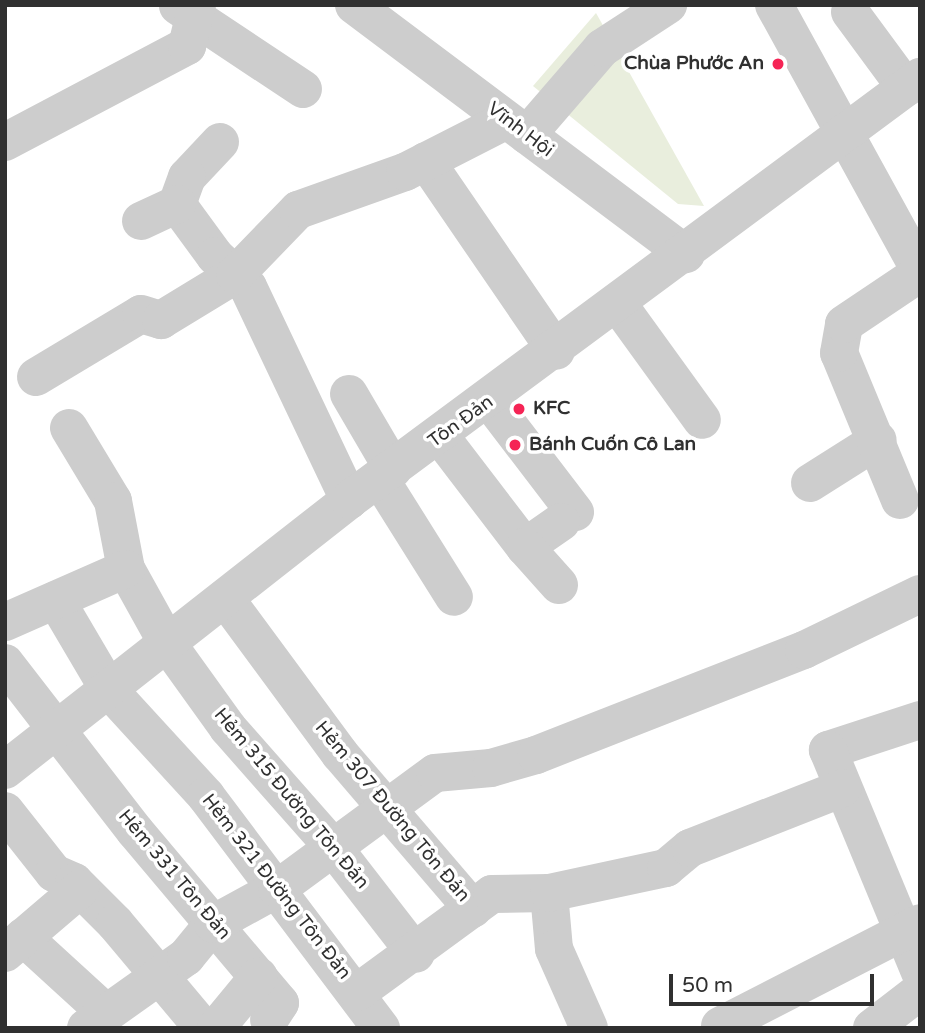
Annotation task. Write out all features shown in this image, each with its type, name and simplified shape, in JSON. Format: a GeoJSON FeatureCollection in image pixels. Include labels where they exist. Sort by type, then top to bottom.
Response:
{"type":"FeatureCollection","features":[{"type":"Feature","properties":{"kind":"street","name":"Vĩnh Hội"},"geometry":{"type":"LineString","coordinates":[[354,5],[686,254]]}},
{"type":"Feature","properties":{"kind":"street"},"geometry":{"type":"LineString","coordinates":[[36,377],[141,314],[161,320],[235,275],[298,210],[517,128],[602,48],[668,5]]}},
{"type":"Feature","properties":{"kind":"street"},"geometry":{"type":"LineString","coordinates":[[774,5],[841,137],[920,272],[844,324],[839,353],[878,440],[900,500]]}},
{"type":"Feature","properties":{"kind":"street"},"geometry":{"type":"LineString","coordinates":[[187,8],[303,89]]}},
{"type":"Feature","properties":{"kind":"street"},"geometry":{"type":"LineString","coordinates":[[5,142],[187,46],[195,29],[187,8]]}},
{"type":"Feature","properties":{"kind":"street"},"geometry":{"type":"LineString","coordinates":[[850,12],[913,83]]}},
{"type":"Feature","properties":{"kind":"street","name":"Tôn Đản"},"geometry":{"type":"LineString","coordinates":[[5,770],[374,483],[490,401],[913,83]]}},
{"type":"Feature","properties":{"kind":"street"},"geometry":{"type":"LineString","coordinates":[[141,221],[177,204],[187,177],[220,142]]}},
{"type":"Feature","properties":{"kind":"street"},"geometry":{"type":"LineString","coordinates":[[426,161],[556,351]]}},
{"type":"Feature","properties":{"kind":"street"},"geometry":{"type":"LineString","coordinates":[[177,204],[248,287],[374,483],[454,597]]}},
{"type":"Feature","properties":{"kind":"street"},"geometry":{"type":"LineString","coordinates":[[618,304],[702,419]]}},
{"type":"Feature","properties":{"kind":"street"},"geometry":{"type":"LineString","coordinates":[[349,394],[374,483]]}},
{"type":"Feature","properties":{"kind":"street"},"geometry":{"type":"LineString","coordinates":[[490,401],[568,517],[525,547]]}},
{"type":"Feature","properties":{"kind":"street"},"geometry":{"type":"LineString","coordinates":[[5,622],[125,569],[119,516],[69,428]]}},
{"type":"Feature","properties":{"kind":"street"},"geometry":{"type":"LineString","coordinates":[[440,436],[525,547],[559,585]]}},
{"type":"Feature","properties":{"kind":"street"},"geometry":{"type":"LineString","coordinates":[[810,483],[878,440]]}},
{"type":"Feature","properties":{"kind":"street","name":"Hẻm 315 Đường Tôn Đản"},"geometry":{"type":"LineString","coordinates":[[125,569],[167,643],[228,728],[333,847],[416,954]]}},
{"type":"Feature","properties":{"kind":"street"},"geometry":{"type":"LineString","coordinates":[[80,889],[14,945],[110,1018],[154,977],[186,957],[213,924],[277,889],[435,773],[491,768],[648,711],[920,594]]}},
{"type":"Feature","properties":{"kind":"street","name":"Hẻm 307 Đường Tôn Đản"},"geometry":{"type":"LineString","coordinates":[[225,598],[340,754],[390,805],[473,908],[492,894],[549,893],[666,868],[690,848],[843,788]]}},
{"type":"Feature","properties":{"kind":"street","name":"Hẻm 321 Đường Tôn Đản"},"geometry":{"type":"LineString","coordinates":[[56,600],[109,690],[206,796],[358,992],[381,1028]]}},
{"type":"Feature","properties":{"kind":"street","name":"Hẻm 331 Tôn Đản"},"geometry":{"type":"LineString","coordinates":[[5,663],[213,924],[280,1003],[269,1020]]}},
{"type":"Feature","properties":{"kind":"street"},"geometry":{"type":"LineString","coordinates":[[920,720],[828,750],[843,788],[913,926],[920,972]]}},
{"type":"Feature","properties":{"kind":"street"},"geometry":{"type":"LineString","coordinates":[[5,811],[54,873],[80,889],[154,977],[203,1028]]}},
{"type":"Feature","properties":{"kind":"street"},"geometry":{"type":"LineString","coordinates":[[549,893],[554,949],[589,1028]]}},
{"type":"Feature","properties":{"kind":"street"},"geometry":{"type":"LineString","coordinates":[[358,992],[416,954],[473,908]]}},
{"type":"Feature","properties":{"kind":"street"},"geometry":{"type":"LineString","coordinates":[[720,1026],[913,926]]}},
{"type":"Feature","properties":{"kind":"street"},"geometry":{"type":"LineString","coordinates":[[216,1028],[259,976]]}},
{"type":"Feature","properties":{"kind":"street"},"geometry":{"type":"LineString","coordinates":[[872,1028],[920,991]]}},
{"type":"Feature","properties":{"kind":"green space"},"geometry":{"type":"Polygon","coordinates":[[[596,13],[704,206],[678,204],[533,86],[596,13]]]}},
{"type":"Feature","properties":{"kind":"place","name":"Chùa Phước An"},"geometry":{"type":"Point","coordinates":[778,64]}},
{"type":"Feature","properties":{"kind":"place","name":"KFC"},"geometry":{"type":"Point","coordinates":[519,409]}},
{"type":"Feature","properties":{"kind":"place","name":"Bánh Cuốn Cô Lan"},"geometry":{"type":"Point","coordinates":[515,445]}}]}
